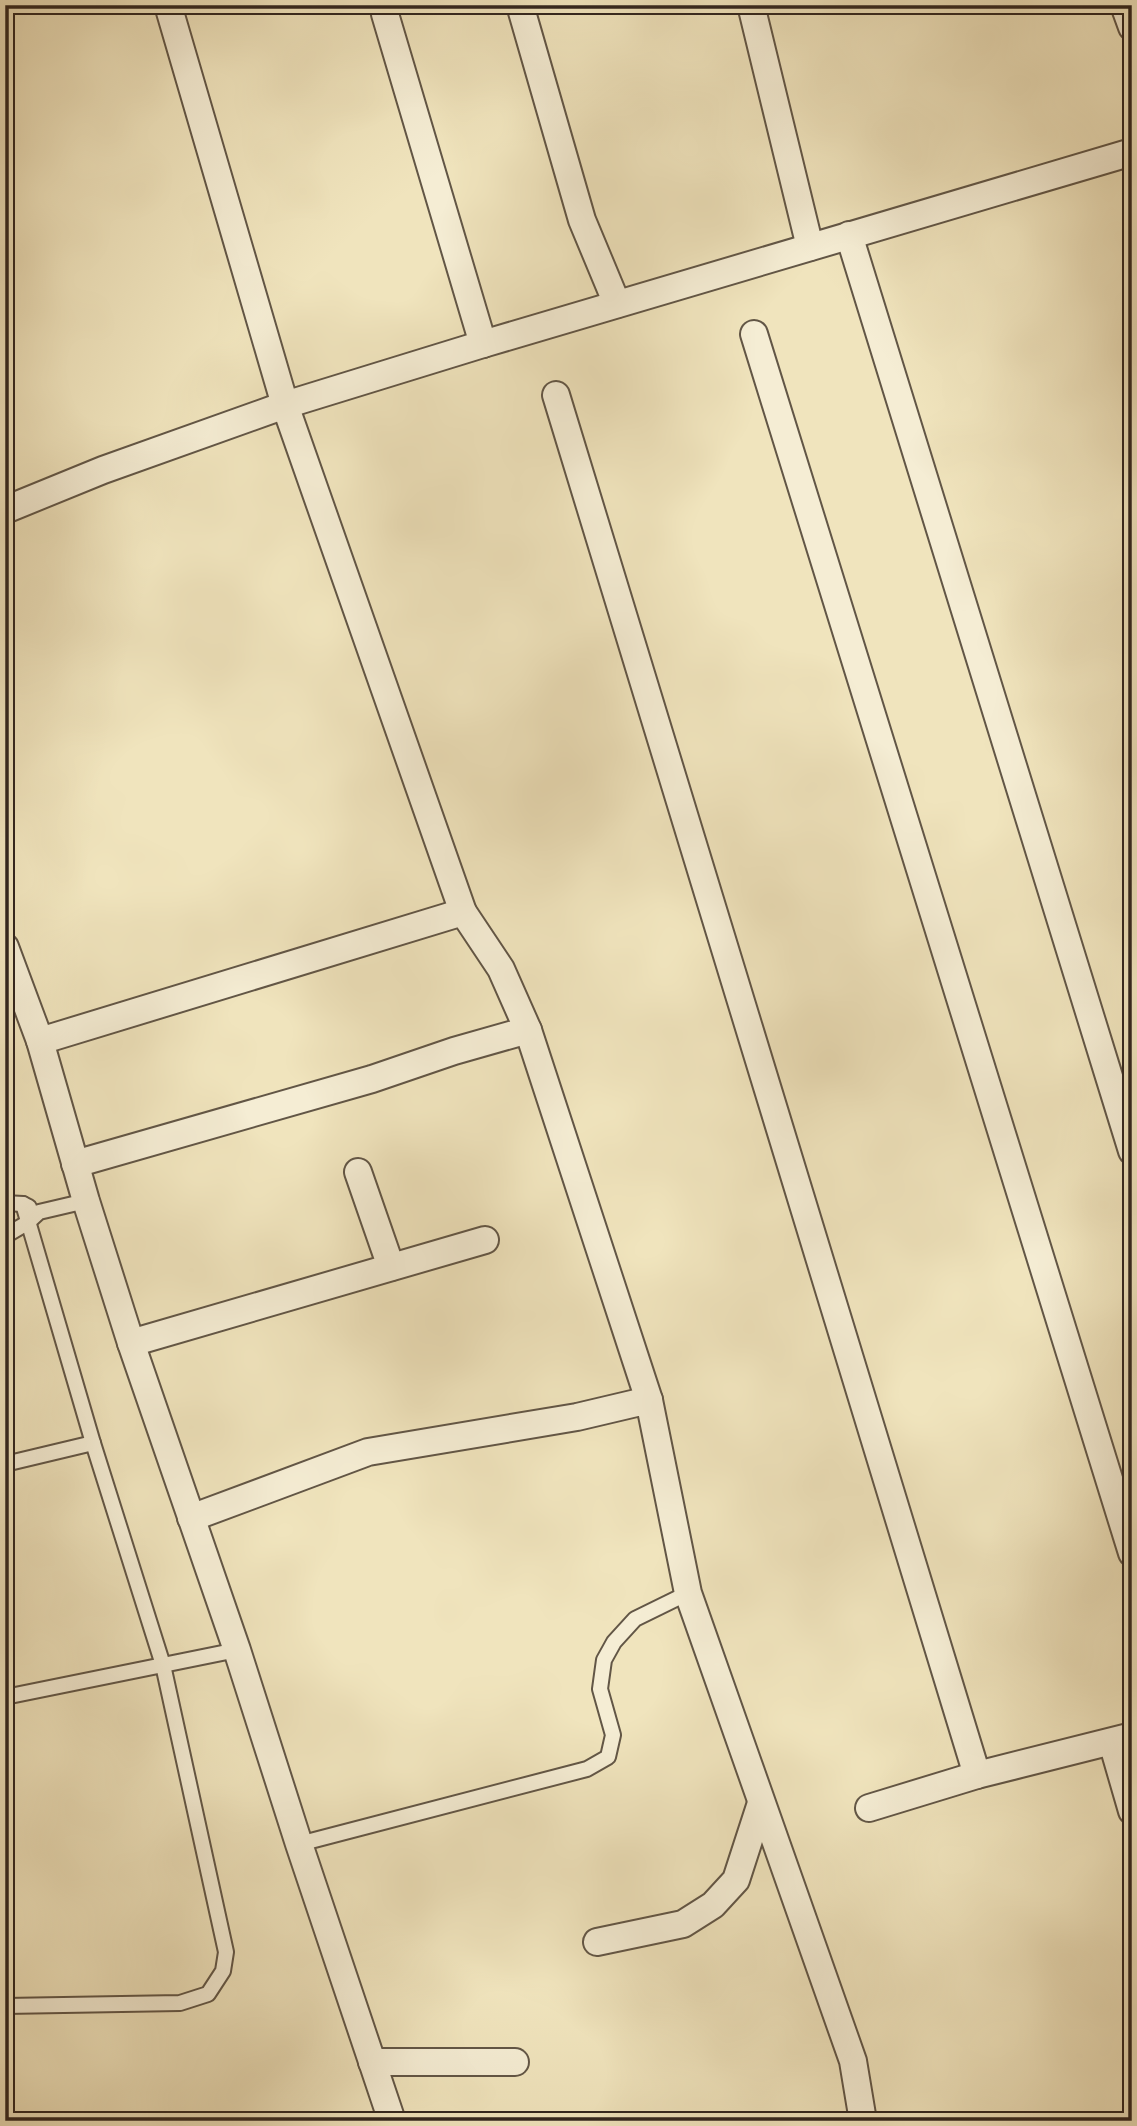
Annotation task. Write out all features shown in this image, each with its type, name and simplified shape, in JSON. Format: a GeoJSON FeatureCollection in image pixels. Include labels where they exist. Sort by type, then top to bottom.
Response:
{"type":"FeatureCollection","features":[{"type":"Feature","properties":{"kind":"street"},"geometry":{"type":"LineString","coordinates":[[168,5],[285,405],[463,912],[501,969],[528,1030],[649,1401],[688,1593],[853,2061],[863,2121]]}},
{"type":"Feature","properties":{"kind":"street"},"geometry":{"type":"LineString","coordinates":[[520,5],[582,220],[617,304]]}},
{"type":"Feature","properties":{"kind":"street"},"geometry":{"type":"LineString","coordinates":[[751,5],[810,247]]}},
{"type":"Feature","properties":{"kind":"street"},"geometry":{"type":"LineString","coordinates":[[1124,5],[1132,27]]}},
{"type":"Feature","properties":{"kind":"street"},"geometry":{"type":"LineString","coordinates":[[385,14],[484,344]]}},
{"type":"Feature","properties":{"kind":"street"},"geometry":{"type":"LineString","coordinates":[[5,510],[103,470],[285,405],[1132,152]]}},
{"type":"Feature","properties":{"kind":"street"},"geometry":{"type":"LineString","coordinates":[[849,236],[1132,1151]]}},
{"type":"Feature","properties":{"kind":"street"},"geometry":{"type":"LineString","coordinates":[[754,334],[1132,1553]]}},
{"type":"Feature","properties":{"kind":"street"},"geometry":{"type":"LineString","coordinates":[[556,395],[976,1775]]}},
{"type":"Feature","properties":{"kind":"street"},"geometry":{"type":"LineString","coordinates":[[40,1041],[463,912]]}},
{"type":"Feature","properties":{"kind":"street"},"geometry":{"type":"LineString","coordinates":[[5,947],[40,1041],[131,1343],[237,1650],[392,2121]]}},
{"type":"Feature","properties":{"kind":"street"},"geometry":{"type":"LineString","coordinates":[[75,1164],[372,1079],[454,1051],[528,1030]]}},
{"type":"Feature","properties":{"kind":"street"},"geometry":{"type":"LineString","coordinates":[[358,1172],[391,1268]]}},
{"type":"Feature","properties":{"kind":"street"},"geometry":{"type":"LineString","coordinates":[[131,1343],[485,1240]]}},
{"type":"Feature","properties":{"kind":"street"},"geometry":{"type":"LineString","coordinates":[[191,1518],[368,1452],[577,1417],[649,1401]]}},
{"type":"Feature","properties":{"kind":"street"},"geometry":{"type":"LineString","coordinates":[[869,1808],[976,1775],[1122,1739],[1132,1811]]}},
{"type":"Feature","properties":{"kind":"street"},"geometry":{"type":"LineString","coordinates":[[597,1942],[684,1924],[713,1905],[736,1880],[761,1803]]}},
{"type":"Feature","properties":{"kind":"street"},"geometry":{"type":"LineString","coordinates":[[372,2062],[515,2062]]}},
{"type":"Feature","properties":{"kind":"lane"},"geometry":{"type":"LineString","coordinates":[[5,1236],[39,1212],[86,1200]]}},
{"type":"Feature","properties":{"kind":"lane"},"geometry":{"type":"LineString","coordinates":[[5,1203],[23,1204],[39,1212]]}},
{"type":"Feature","properties":{"kind":"lane"},"geometry":{"type":"LineString","coordinates":[[5,2006],[180,2003],[208,1994],[223,1971],[226,1952],[163,1665],[93,1443],[23,1204]]}},
{"type":"Feature","properties":{"kind":"lane"},"geometry":{"type":"LineString","coordinates":[[5,1465],[93,1443]]}},
{"type":"Feature","properties":{"kind":"lane"},"geometry":{"type":"LineString","coordinates":[[299,1844],[587,1769],[608,1757],[613,1735],[600,1689],[604,1660],[614,1642],[635,1619],[688,1593]]}},
{"type":"Feature","properties":{"kind":"lane"},"geometry":{"type":"LineString","coordinates":[[5,1697],[237,1650]]}}]}
